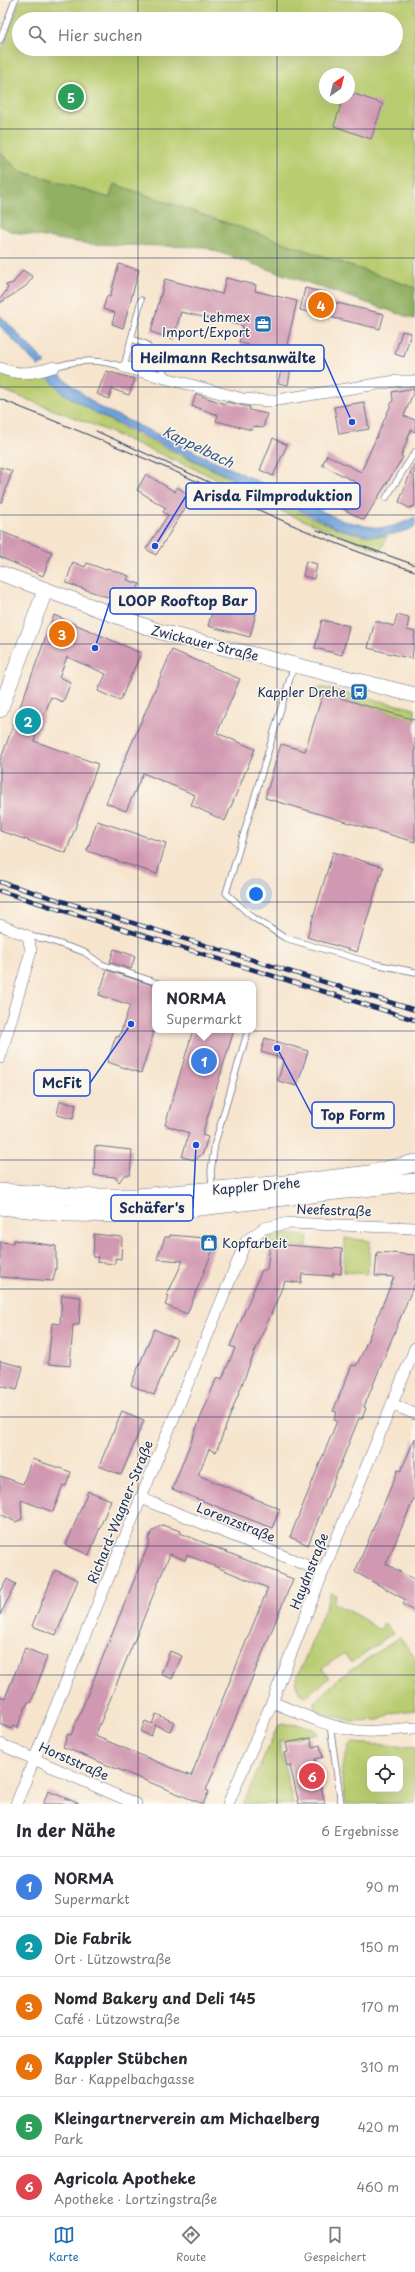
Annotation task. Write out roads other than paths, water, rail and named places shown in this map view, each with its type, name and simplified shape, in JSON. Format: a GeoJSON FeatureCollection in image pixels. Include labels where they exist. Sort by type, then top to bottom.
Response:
{"type":"FeatureCollection","features":[{"type":"Feature","properties":{"kind":"main road","name":"Zwickauer Straße"},"geometry":{"type":"LineString","coordinates":[[0,573],[161,632],[415,695]]}},
{"type":"Feature","properties":{"kind":"main road"},"geometry":{"type":"LineString","coordinates":[[0,710],[45,590]]}},
{"type":"Feature","properties":{"kind":"main road","name":"Kappler Drehe"},"geometry":{"type":"LineString","coordinates":[[0,1192],[112,1198],[212,1190],[370,1174],[415,1163]]}},
{"type":"Feature","properties":{"kind":"main road","name":"Kappler Drehe"},"geometry":{"type":"LineString","coordinates":[[0,1206],[66,1213],[139,1214],[415,1182]]}},
{"type":"Feature","properties":{"kind":"street"},"geometry":{"type":"LineString","coordinates":[[0,368],[18,374],[36,373],[54,367]]}},
{"type":"Feature","properties":{"kind":"street"},"geometry":{"type":"LineString","coordinates":[[124,367],[169,381],[243,399],[271,401],[396,381],[415,381]]}},
{"type":"Feature","properties":{"kind":"street"},"geometry":{"type":"LineString","coordinates":[[0,925],[28,936],[31,951],[0,1058]]}},
{"type":"Feature","properties":{"kind":"street","name":"Neefestraße"},"geometry":{"type":"LineString","coordinates":[[254,1234],[264,1228],[288,1223],[415,1228]]}},
{"type":"Feature","properties":{"kind":"street","name":"Richard-Wagner-Straße"},"geometry":{"type":"LineString","coordinates":[[16,1804],[246,1242],[254,1234]]}},
{"type":"Feature","properties":{"kind":"street","name":"Haydnstraße"},"geometry":{"type":"LineString","coordinates":[[228,1804],[272,1702],[323,1572],[415,1348]]}},
{"type":"Feature","properties":{"kind":"street"},"geometry":{"type":"LineString","coordinates":[[392,1404],[415,1414]]}},
{"type":"Feature","properties":{"kind":"street","name":"Lorenzstraße"},"geometry":{"type":"LineString","coordinates":[[140,1498],[323,1572]]}},
{"type":"Feature","properties":{"kind":"street"},"geometry":{"type":"LineString","coordinates":[[272,1702],[330,1725],[349,1730],[372,1731],[415,1728]]}},
{"type":"Feature","properties":{"kind":"street","name":"Horststraße"},"geometry":{"type":"LineString","coordinates":[[0,1744],[136,1804]]}},
{"type":"Feature","properties":{"kind":"lane"},"geometry":{"type":"LineString","coordinates":[[0,40],[15,0]]}},
{"type":"Feature","properties":{"kind":"lane"},"geometry":{"type":"LineString","coordinates":[[54,367],[70,362],[103,360],[124,367],[141,300]]}},
{"type":"Feature","properties":{"kind":"lane"},"geometry":{"type":"LineString","coordinates":[[132,339],[146,344],[169,381]]}},
{"type":"Feature","properties":{"kind":"lane"},"geometry":{"type":"LineString","coordinates":[[386,498],[415,452]]}},
{"type":"Feature","properties":{"kind":"lane"},"geometry":{"type":"LineString","coordinates":[[294,665],[226,893],[251,916],[285,938],[375,964],[415,972]]}},
{"type":"Feature","properties":{"kind":"lane"},"geometry":{"type":"LineString","coordinates":[[28,936],[45,939],[84,952],[101,964],[152,981]]}},
{"type":"Feature","properties":{"kind":"lane"},"geometry":{"type":"LineString","coordinates":[[212,1190],[211,1171],[215,1143],[247,1033]]}},
{"type":"Feature","properties":{"kind":"lane"},"geometry":{"type":"LineString","coordinates":[[330,1725],[340,1804]]}},
{"type":"Feature","properties":{"kind":"water"},"geometry":{"type":"Polygon","coordinates":[[[0,315],[46,363],[38,366],[0,326],[0,315]]]}},
{"type":"Feature","properties":{"kind":"water"},"geometry":{"type":"Polygon","coordinates":[[[57,373],[99,407],[343,521],[379,528],[395,526],[415,517],[415,527],[394,534],[385,535],[368,535],[337,528],[96,413],[63,393],[46,376],[57,373]]]}},
{"type":"Feature","properties":{"kind":"tram line"},"geometry":{"type":"LineString","coordinates":[[0,399],[162,466],[327,540],[415,571]]}},
{"type":"Feature","properties":{"kind":"tram line"},"geometry":{"type":"LineString","coordinates":[[96,431],[233,493]]}},
{"type":"Feature","properties":{"kind":"tram line"},"geometry":{"type":"LineString","coordinates":[[317,530],[415,565]]}},
{"type":"Feature","properties":{"kind":"railway"},"geometry":{"type":"LineString","coordinates":[[0,882],[415,1010]]}},
{"type":"Feature","properties":{"kind":"railway"},"geometry":{"type":"LineString","coordinates":[[0,891],[415,1020]]}},
{"type":"Feature","properties":{"kind":"place","name":"Kleingartnerverein am Michaelberg"},"geometry":{"type":"Point","coordinates":[71,97]}},
{"type":"Feature","properties":{"kind":"place","name":"Kappler Stübchen"},"geometry":{"type":"Point","coordinates":[321,305]}},
{"type":"Feature","properties":{"kind":"place","name":"Lehmex Import/Export"},"geometry":{"type":"Point","coordinates":[263,324]}},
{"type":"Feature","properties":{"kind":"place","name":"Heilmann Rechtsanwälte"},"geometry":{"type":"Point","coordinates":[352,422]}},
{"type":"Feature","properties":{"kind":"place","name":"Arisda Filmproduktion"},"geometry":{"type":"Point","coordinates":[155,546]}},
{"type":"Feature","properties":{"kind":"place","name":"Nomd Bakery and Deli 145"},"geometry":{"type":"Point","coordinates":[62,634]}},
{"type":"Feature","properties":{"kind":"place","name":"LOOP Rooftop Bar"},"geometry":{"type":"Point","coordinates":[95,648]}},
{"type":"Feature","properties":{"kind":"place","name":"Kappler Drehe"},"geometry":{"type":"Point","coordinates":[359,692]}},
{"type":"Feature","properties":{"kind":"place","name":"Die Fabrik"},"geometry":{"type":"Point","coordinates":[28,721]}},
{"type":"Feature","properties":{"kind":"place","name":"McFit"},"geometry":{"type":"Point","coordinates":[131,1024]}},
{"type":"Feature","properties":{"kind":"place","name":"Top Form"},"geometry":{"type":"Point","coordinates":[277,1048]}},
{"type":"Feature","properties":{"kind":"place","name":"NORMA"},"geometry":{"type":"Point","coordinates":[204,1061]}},
{"type":"Feature","properties":{"kind":"place","name":"Schäfer's"},"geometry":{"type":"Point","coordinates":[196,1145]}},
{"type":"Feature","properties":{"kind":"place","name":"Kopfarbeit"},"geometry":{"type":"Point","coordinates":[209,1243]}},
{"type":"Feature","properties":{"kind":"place","name":"Agricola Apotheke"},"geometry":{"type":"Point","coordinates":[312,1776]}},
{"type":"Feature","properties":{"kind":"water label","name":"Kappelbach"},"geometry":{"type":"Point","coordinates":[198,447]}}]}
